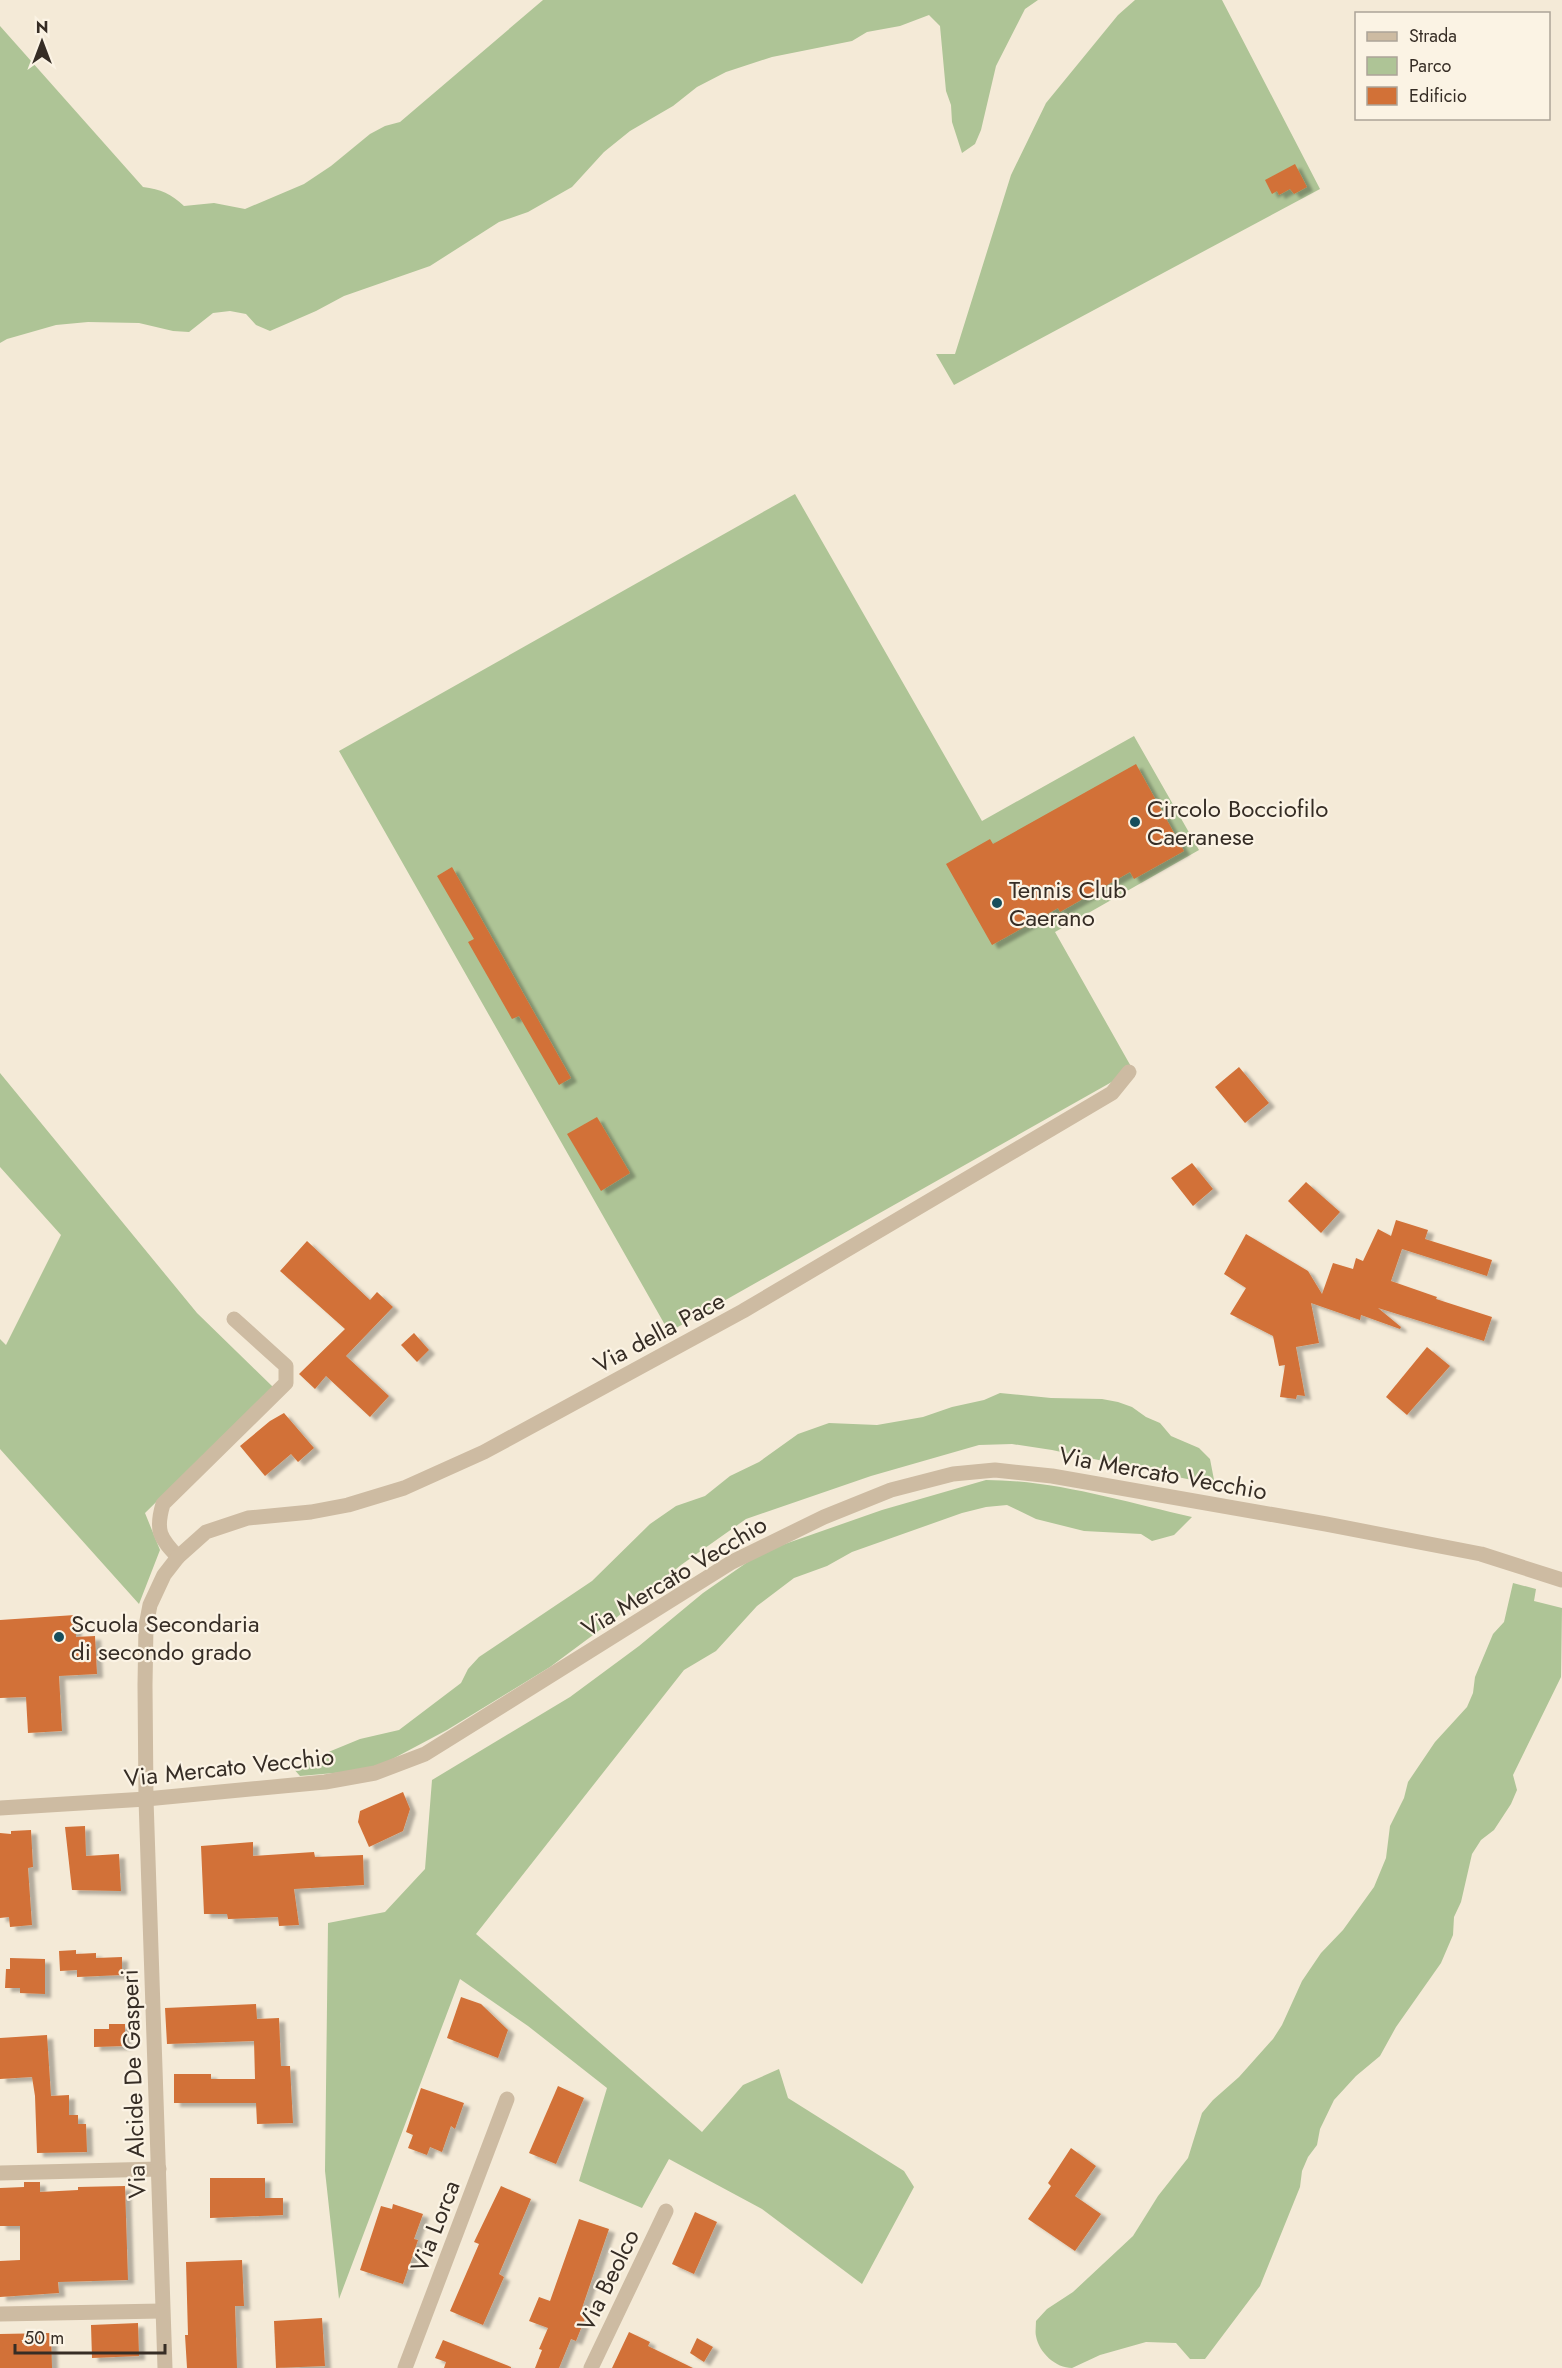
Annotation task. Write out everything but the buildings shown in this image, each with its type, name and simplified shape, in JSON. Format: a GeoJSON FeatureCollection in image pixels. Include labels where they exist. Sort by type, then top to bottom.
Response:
{"type":"FeatureCollection","features":[{"type":"Feature","properties":{"kind":"street","name":"Via della Pace"},"geometry":{"type":"LineString","coordinates":[[146,1799],[146,1626],[150,1605],[164,1575],[178,1557],[206,1532],[248,1518],[311,1512],[348,1505],[404,1488],[484,1452],[743,1311],[1112,1093],[1130,1072]]}},
{"type":"Feature","properties":{"kind":"street"},"geometry":{"type":"LineString","coordinates":[[178,1557],[162,1541],[158,1522],[163,1504],[286,1383],[286,1366],[234,1319]]}},
{"type":"Feature","properties":{"kind":"street","name":"Via Mercato Vecchio"},"geometry":{"type":"LineString","coordinates":[[0,1808],[146,1799],[325,1782],[375,1773],[425,1754],[732,1562],[824,1517],[891,1490],[953,1474],[994,1470],[1052,1476],[1481,1554],[1562,1580]]}},
{"type":"Feature","properties":{"kind":"street","name":"Via Alcide De Gasperi"},"geometry":{"type":"LineString","coordinates":[[146,1799],[165,2368]]}},
{"type":"Feature","properties":{"kind":"street","name":"Via Lorca"},"geometry":{"type":"LineString","coordinates":[[405,2368],[507,2099]]}},
{"type":"Feature","properties":{"kind":"street"},"geometry":{"type":"LineString","coordinates":[[0,2173],[159,2169]]}},
{"type":"Feature","properties":{"kind":"street","name":"Via Beolco"},"geometry":{"type":"LineString","coordinates":[[591,2368],[666,2211]]}},
{"type":"Feature","properties":{"kind":"street"},"geometry":{"type":"LineString","coordinates":[[0,2314],[162,2311]]}},
{"type":"Feature","properties":{"kind":"green space"},"geometry":{"type":"Polygon","coordinates":[[[543,0],[1038,0],[1025,9],[996,66],[981,130],[975,144],[962,153],[952,122],[951,105],[946,91],[940,26],[929,15],[900,26],[867,32],[852,41],[772,57],[726,72],[697,87],[673,106],[630,131],[604,152],[572,187],[528,212],[499,222],[430,266],[344,296],[270,331],[256,325],[246,314],[230,311],[213,313],[189,332],[173,331],[139,323],[88,322],[56,325],[0,343],[0,26],[143,187],[165,193],[184,206],[214,203],[245,209],[304,184],[331,166],[370,134],[385,126],[400,122],[543,0]]]}},
{"type":"Feature","properties":{"kind":"green space"},"geometry":{"type":"Polygon","coordinates":[[[1135,0],[1222,0],[1320,189],[954,385],[936,354],[955,354],[1011,175],[1046,103],[1118,15],[1135,0]]]}},
{"type":"Feature","properties":{"kind":"green space"},"geometry":{"type":"Polygon","coordinates":[[[795,494],[982,821],[1134,736],[1199,850],[1055,932],[1133,1070],[669,1332],[339,751],[795,494]]]}},
{"type":"Feature","properties":{"kind":"green space"},"geometry":{"type":"Polygon","coordinates":[[[0,1073],[197,1313],[273,1387],[145,1513],[160,1550],[139,1604],[0,1449],[0,1339],[6,1345],[61,1235],[0,1167],[0,1073]]]}},
{"type":"Feature","properties":{"kind":"green space"},"geometry":{"type":"Polygon","coordinates":[[[1000,1393],[1051,1398],[1102,1399],[1132,1407],[1160,1423],[1171,1436],[1199,1448],[1210,1459],[1215,1485],[1052,1450],[1012,1444],[979,1445],[871,1476],[746,1519],[681,1565],[616,1618],[550,1667],[447,1730],[383,1764],[357,1771],[300,1776],[292,1767],[360,1739],[399,1730],[461,1683],[468,1669],[479,1657],[592,1581],[650,1524],[676,1506],[705,1496],[730,1476],[759,1462],[798,1434],[829,1423],[877,1425],[923,1417],[952,1407],[984,1400],[1000,1393]]]}},
{"type":"Feature","properties":{"kind":"green space"},"geometry":{"type":"Polygon","coordinates":[[[986,1480],[1064,1488],[1192,1517],[1174,1535],[1152,1541],[1141,1534],[1084,1531],[1036,1519],[1007,1505],[986,1507],[962,1513],[852,1552],[827,1566],[794,1578],[757,1606],[716,1651],[684,1670],[476,1934],[702,2132],[743,2085],[779,2069],[788,2098],[904,2171],[914,2187],[862,2284],[762,2209],[669,2159],[642,2208],[579,2181],[607,2088],[528,2026],[460,1979],[339,2299],[325,2171],[328,1923],[385,1912],[425,1869],[432,1780],[570,1697],[639,1646],[703,1593],[762,1552],[882,1510],[986,1480]]]}},
{"type":"Feature","properties":{"kind":"green space"},"geometry":{"type":"Polygon","coordinates":[[[1513,1583],[1536,1589],[1534,1601],[1562,1608],[1561,1677],[1513,1775],[1517,1790],[1511,1804],[1494,1830],[1481,1840],[1472,1854],[1461,1902],[1454,1917],[1453,1935],[1441,1963],[1396,2027],[1380,2056],[1356,2076],[1334,2100],[1320,2129],[1317,2145],[1302,2171],[1300,2187],[1260,2286],[1205,2359],[1190,2359],[1176,2343],[1146,2342],[1100,2355],[1072,2368],[1054,2362],[1044,2354],[1038,2342],[1036,2321],[1047,2309],[1073,2292],[1133,2236],[1158,2196],[1188,2158],[1202,2113],[1273,2039],[1302,1981],[1321,1953],[1343,1930],[1374,1887],[1386,1858],[1390,1826],[1404,1798],[1408,1782],[1435,1742],[1467,1707],[1473,1693],[1475,1677],[1493,1634],[1504,1622],[1513,1583]]]}},
{"type":"Feature","properties":{"kind":"place","name":"Circolo Bocciofilo Caeranese"},"geometry":{"type":"Point","coordinates":[1135,822]}},
{"type":"Feature","properties":{"kind":"place","name":"Tennis Club Caerano"},"geometry":{"type":"Point","coordinates":[997,903]}},
{"type":"Feature","properties":{"kind":"place","name":"Scuola Secondaria di secondo grado"},"geometry":{"type":"Point","coordinates":[59,1637]}}]}
